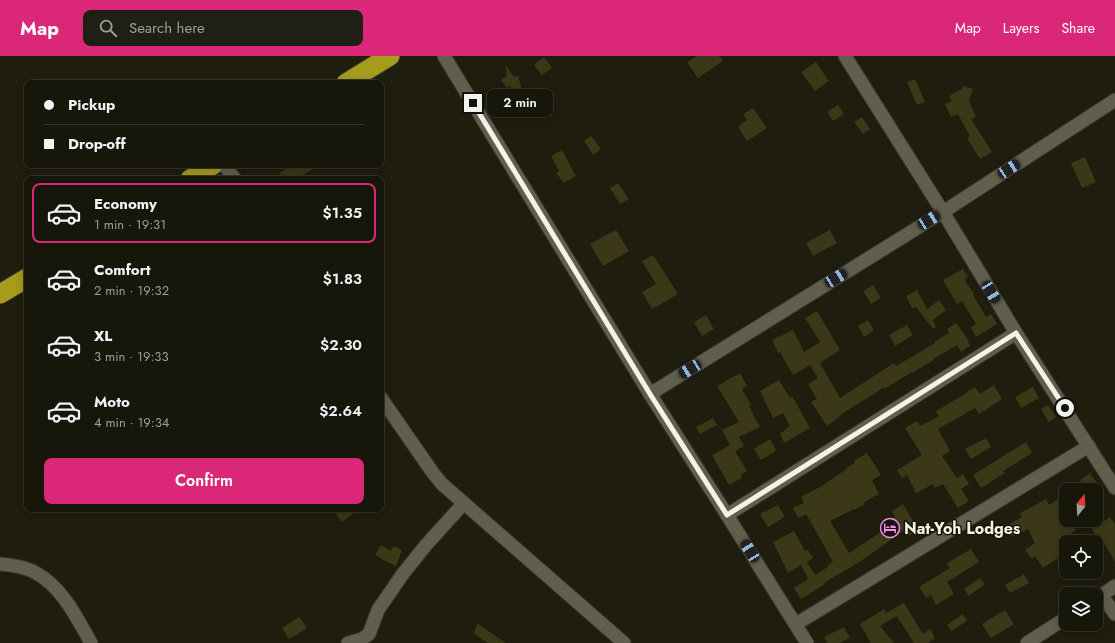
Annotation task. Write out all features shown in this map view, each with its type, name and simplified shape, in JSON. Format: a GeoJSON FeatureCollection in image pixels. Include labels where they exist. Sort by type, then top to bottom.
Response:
{"type":"FeatureCollection","features":[{"type":"Feature","properties":{"kind":"highway"},"geometry":{"type":"LineString","coordinates":[[351,80],[390,56]]}},
{"type":"Feature","properties":{"kind":"highway"},"geometry":{"type":"LineString","coordinates":[[195,176],[208,168]]}},
{"type":"Feature","properties":{"kind":"highway"},"geometry":{"type":"LineString","coordinates":[[0,294],[24,280]]}},
{"type":"Feature","properties":{"kind":"street"},"geometry":{"type":"LineString","coordinates":[[444,56],[650,394],[807,643]]}},
{"type":"Feature","properties":{"kind":"street"},"geometry":{"type":"LineString","coordinates":[[845,56],[1016,333],[1115,488]]}},
{"type":"Feature","properties":{"kind":"street"},"geometry":{"type":"LineString","coordinates":[[650,394],[942,212],[1115,100]]}},
{"type":"Feature","properties":{"kind":"street"},"geometry":{"type":"LineString","coordinates":[[226,168],[233,176]]}},
{"type":"Feature","properties":{"kind":"street"},"geometry":{"type":"LineString","coordinates":[[727,515],[1016,333]]}},
{"type":"Feature","properties":{"kind":"street"},"geometry":{"type":"LineString","coordinates":[[384,402],[433,473],[464,504],[624,643]]}},
{"type":"Feature","properties":{"kind":"street"},"geometry":{"type":"LineString","coordinates":[[796,624],[1089,446]]}},
{"type":"Feature","properties":{"kind":"street"},"geometry":{"type":"LineString","coordinates":[[348,643],[362,639],[369,634],[378,610],[402,576],[426,545],[464,504]]}},
{"type":"Feature","properties":{"kind":"street"},"geometry":{"type":"LineString","coordinates":[[0,564],[35,572],[55,588],[76,616],[91,643]]}},
{"type":"Feature","properties":{"kind":"street"},"geometry":{"type":"LineString","coordinates":[[1103,594],[1115,586]]}},
{"type":"Feature","properties":{"kind":"street"},"geometry":{"type":"LineString","coordinates":[[1103,601],[1115,614]]}},
{"type":"Feature","properties":{"kind":"street"},"geometry":{"type":"LineString","coordinates":[[1027,643],[1059,622]]}},
{"type":"Feature","properties":{"kind":"building"},"geometry":{"type":"Polygon","coordinates":[[[697,56],[719,56],[723,61],[698,78],[687,62],[697,56]]]}},
{"type":"Feature","properties":{"kind":"building"},"geometry":{"type":"Polygon","coordinates":[[[544,57],[552,68],[542,75],[534,65],[544,57]]]}},
{"type":"Feature","properties":{"kind":"building"},"geometry":{"type":"Polygon","coordinates":[[[816,62],[829,81],[815,91],[801,72],[816,62]]]}},
{"type":"Feature","properties":{"kind":"building"},"geometry":{"type":"Polygon","coordinates":[[[505,64],[514,77],[518,76],[523,95],[513,98],[510,86],[507,88],[501,80],[507,76],[505,64]]]}},
{"type":"Feature","properties":{"kind":"building"},"geometry":{"type":"Polygon","coordinates":[[[915,79],[925,102],[917,105],[907,82],[915,79]]]}},
{"type":"Feature","properties":{"kind":"building"},"geometry":{"type":"Polygon","coordinates":[[[963,86],[973,89],[969,101],[976,117],[971,119],[992,152],[980,159],[967,138],[970,136],[958,114],[951,117],[945,104],[952,101],[949,96],[962,89],[963,86]]]}},
{"type":"Feature","properties":{"kind":"building"},"geometry":{"type":"Polygon","coordinates":[[[838,105],[844,114],[833,121],[827,112],[838,105]]]}},
{"type":"Feature","properties":{"kind":"building"},"geometry":{"type":"Polygon","coordinates":[[[753,108],[767,128],[747,141],[738,127],[747,120],[743,114],[753,108]]]}},
{"type":"Feature","properties":{"kind":"building"},"geometry":{"type":"Polygon","coordinates":[[[862,117],[870,129],[863,134],[854,122],[862,117]]]}},
{"type":"Feature","properties":{"kind":"building"},"geometry":{"type":"Polygon","coordinates":[[[591,136],[601,149],[593,155],[584,141],[591,136]]]}},
{"type":"Feature","properties":{"kind":"building"},"geometry":{"type":"Polygon","coordinates":[[[562,150],[576,176],[564,183],[556,173],[559,171],[551,156],[562,150]]]}},
{"type":"Feature","properties":{"kind":"building"},"geometry":{"type":"Polygon","coordinates":[[[1085,157],[1096,182],[1082,188],[1071,163],[1085,157]]]}},
{"type":"Feature","properties":{"kind":"building"},"geometry":{"type":"Polygon","coordinates":[[[287,168],[314,168],[301,176],[281,176],[279,173],[287,168]]]}},
{"type":"Feature","properties":{"kind":"building"},"geometry":{"type":"Polygon","coordinates":[[[618,183],[629,199],[620,204],[610,188],[618,183]]]}},
{"type":"Feature","properties":{"kind":"building"},"geometry":{"type":"Polygon","coordinates":[[[616,230],[629,251],[603,266],[590,244],[616,230]]]}},
{"type":"Feature","properties":{"kind":"building"},"geometry":{"type":"Polygon","coordinates":[[[830,230],[837,243],[813,256],[806,243],[830,230]]]}},
{"type":"Feature","properties":{"kind":"building"},"geometry":{"type":"Polygon","coordinates":[[[653,255],[678,294],[652,309],[642,292],[656,284],[642,261],[653,255]]]}},
{"type":"Feature","properties":{"kind":"building"},"geometry":{"type":"Polygon","coordinates":[[[963,269],[968,277],[964,279],[986,317],[991,314],[997,324],[976,337],[971,327],[976,324],[962,301],[957,304],[943,280],[963,269]]]}},
{"type":"Feature","properties":{"kind":"building"},"geometry":{"type":"Polygon","coordinates":[[[873,285],[881,298],[871,304],[863,291],[873,285]]]}},
{"type":"Feature","properties":{"kind":"building"},"geometry":{"type":"Polygon","coordinates":[[[917,290],[927,309],[939,300],[946,310],[933,320],[936,327],[933,329],[916,307],[912,308],[906,296],[917,290]]]}},
{"type":"Feature","properties":{"kind":"building"},"geometry":{"type":"Polygon","coordinates":[[[817,311],[840,350],[820,363],[840,398],[894,363],[896,366],[935,343],[934,342],[949,333],[947,329],[956,323],[969,341],[970,346],[961,352],[957,345],[912,373],[884,389],[883,388],[845,412],[827,426],[811,402],[817,399],[808,384],[818,378],[810,365],[793,375],[780,352],[778,353],[772,340],[793,330],[804,352],[820,342],[805,318],[817,311]]]}},
{"type":"Feature","properties":{"kind":"building"},"geometry":{"type":"Polygon","coordinates":[[[706,315],[714,329],[702,336],[694,322],[706,315]]]}},
{"type":"Feature","properties":{"kind":"building"},"geometry":{"type":"Polygon","coordinates":[[[868,320],[874,330],[864,337],[858,326],[868,320]]]}},
{"type":"Feature","properties":{"kind":"building"},"geometry":{"type":"Polygon","coordinates":[[[907,325],[913,335],[895,346],[889,335],[907,325]]]}},
{"type":"Feature","properties":{"kind":"building"},"geometry":{"type":"Polygon","coordinates":[[[740,373],[747,386],[742,389],[751,405],[749,406],[760,427],[739,437],[744,446],[735,451],[747,471],[741,475],[742,478],[729,485],[712,455],[730,445],[722,430],[739,422],[717,386],[740,373]]]}},
{"type":"Feature","properties":{"kind":"building"},"geometry":{"type":"Polygon","coordinates":[[[779,380],[790,398],[792,396],[810,428],[784,443],[780,434],[790,426],[783,413],[773,418],[760,391],[779,380]]]}},
{"type":"Feature","properties":{"kind":"building"},"geometry":{"type":"Polygon","coordinates":[[[994,385],[1002,399],[979,414],[975,408],[938,429],[950,451],[942,456],[957,478],[963,474],[969,484],[961,489],[969,501],[958,508],[943,484],[935,488],[933,484],[916,493],[907,475],[902,478],[897,470],[922,455],[905,428],[917,421],[920,426],[939,416],[936,411],[975,387],[980,394],[994,385]]]}},
{"type":"Feature","properties":{"kind":"building"},"geometry":{"type":"Polygon","coordinates":[[[1033,387],[1039,398],[1021,408],[1015,397],[1033,387]]]}},
{"type":"Feature","properties":{"kind":"building"},"geometry":{"type":"Polygon","coordinates":[[[1048,405],[1056,417],[1049,422],[1041,409],[1048,405]]]}},
{"type":"Feature","properties":{"kind":"building"},"geometry":{"type":"Polygon","coordinates":[[[713,418],[717,425],[700,434],[696,427],[713,418]]]}},
{"type":"Feature","properties":{"kind":"building"},"geometry":{"type":"Polygon","coordinates":[[[986,438],[991,447],[971,459],[965,449],[986,438]]]}},
{"type":"Feature","properties":{"kind":"building"},"geometry":{"type":"Polygon","coordinates":[[[770,439],[776,451],[761,460],[754,449],[770,439]]]}},
{"type":"Feature","properties":{"kind":"building"},"geometry":{"type":"Polygon","coordinates":[[[1026,442],[1032,453],[1003,471],[1005,473],[981,488],[973,475],[1026,442]]]}},
{"type":"Feature","properties":{"kind":"building"},"geometry":{"type":"Polygon","coordinates":[[[867,453],[881,475],[872,480],[879,494],[864,502],[865,504],[830,521],[849,553],[884,530],[882,526],[895,517],[892,511],[903,504],[919,531],[907,537],[903,531],[861,561],[824,583],[825,584],[801,599],[794,588],[808,579],[801,565],[788,573],[773,542],[794,531],[805,551],[808,550],[813,558],[807,562],[815,575],[828,567],[827,566],[833,562],[806,514],[798,518],[793,508],[804,503],[801,497],[820,487],[847,469],[847,467],[855,463],[854,461],[867,453]]]}},
{"type":"Feature","properties":{"kind":"building"},"geometry":{"type":"Polygon","coordinates":[[[1090,473],[1097,483],[1082,483],[1080,480],[1090,473]]]}},
{"type":"Feature","properties":{"kind":"building"},"geometry":{"type":"Polygon","coordinates":[[[1059,498],[1059,527],[1074,527],[1076,530],[1071,533],[1072,535],[1059,535],[1059,558],[1043,568],[1035,556],[1032,559],[1025,550],[1035,543],[1028,529],[1012,537],[1006,526],[1022,517],[1020,513],[1046,499],[1049,505],[1059,498]]]}},
{"type":"Feature","properties":{"kind":"building"},"geometry":{"type":"Polygon","coordinates":[[[778,505],[785,517],[768,527],[760,514],[778,505]]]}},
{"type":"Feature","properties":{"kind":"building"},"geometry":{"type":"Polygon","coordinates":[[[340,512],[355,512],[342,522],[336,515],[340,512]]]}},
{"type":"Feature","properties":{"kind":"building"},"geometry":{"type":"Polygon","coordinates":[[[1110,517],[1115,524],[1115,562],[1103,541],[1103,535],[1096,535],[1092,529],[1095,527],[1103,527],[1103,522],[1110,517]]]}},
{"type":"Feature","properties":{"kind":"building"},"geometry":{"type":"Polygon","coordinates":[[[381,545],[391,551],[393,546],[402,550],[396,566],[375,555],[381,545]]]}},
{"type":"Feature","properties":{"kind":"building"},"geometry":{"type":"Polygon","coordinates":[[[971,549],[979,562],[947,582],[954,594],[936,605],[931,595],[926,598],[919,587],[950,568],[947,563],[971,549]]]}},
{"type":"Feature","properties":{"kind":"building"},"geometry":{"type":"Polygon","coordinates":[[[1024,574],[1029,583],[1010,593],[1005,585],[1024,574]]]}},
{"type":"Feature","properties":{"kind":"building"},"geometry":{"type":"Polygon","coordinates":[[[980,578],[985,584],[969,596],[964,589],[980,578]]]}},
{"type":"Feature","properties":{"kind":"building"},"geometry":{"type":"Polygon","coordinates":[[[904,603],[923,634],[930,629],[935,638],[928,643],[914,643],[897,616],[880,626],[894,643],[871,643],[860,624],[884,609],[886,613],[904,603]]]}},
{"type":"Feature","properties":{"kind":"building"},"geometry":{"type":"Polygon","coordinates":[[[1005,610],[1014,624],[991,638],[982,624],[1005,610]]]}},
{"type":"Feature","properties":{"kind":"building"},"geometry":{"type":"Polygon","coordinates":[[[963,614],[967,621],[951,631],[947,625],[963,614]]]}},
{"type":"Feature","properties":{"kind":"building"},"geometry":{"type":"Polygon","coordinates":[[[299,617],[307,628],[289,639],[282,628],[299,617]]]}},
{"type":"Feature","properties":{"kind":"building"},"geometry":{"type":"Polygon","coordinates":[[[478,624],[506,643],[488,643],[473,633],[478,624]]]}},
{"type":"Feature","properties":{"kind":"building"},"geometry":{"type":"Polygon","coordinates":[[[844,627],[850,638],[839,643],[827,643],[824,637],[844,627]]]}},
{"type":"Feature","properties":{"kind":"place","name":"Nat-Yoh Lodges"},"geometry":{"type":"Point","coordinates":[890,528]}},
{"type":"Feature","properties":{"kind":"route"},"geometry":{"type":"LineString","coordinates":[[473,103],[650,394],[727,515],[1016,333],[1065,408]]}}]}
